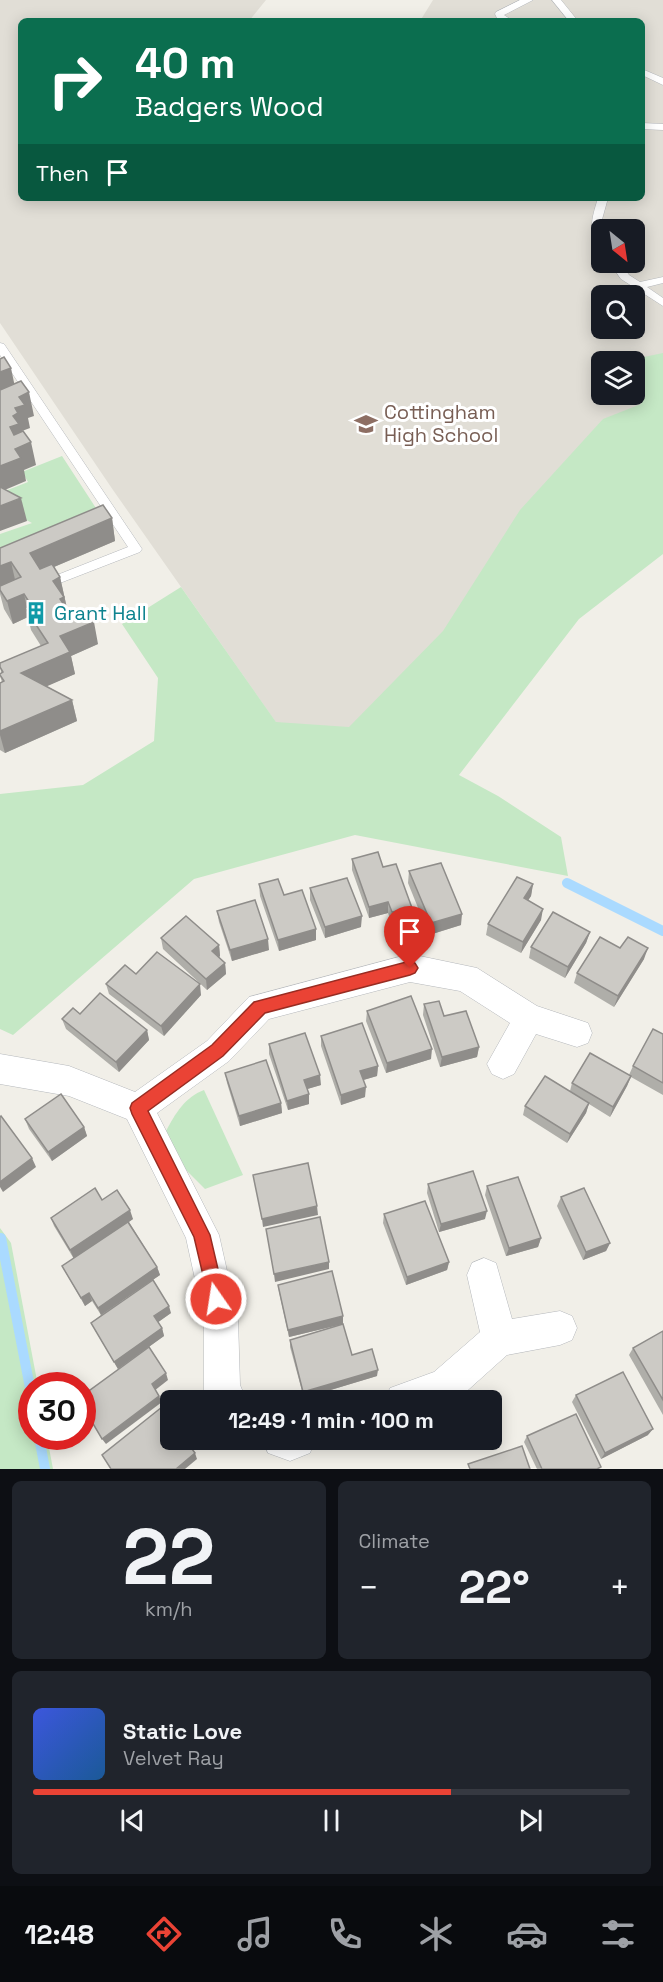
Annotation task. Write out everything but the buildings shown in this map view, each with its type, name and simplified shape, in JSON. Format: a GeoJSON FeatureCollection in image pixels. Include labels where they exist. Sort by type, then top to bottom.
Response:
{"type":"FeatureCollection","features":[{"type":"Feature","properties":{"kind":"street"},"geometry":{"type":"LineString","coordinates":[[138,1108],[218,1051],[260,1007],[410,968],[466,978],[529,1018],[577,1033]]}},
{"type":"Feature","properties":{"kind":"street"},"geometry":{"type":"LineString","coordinates":[[503,1064],[529,1018]]}},
{"type":"Feature","properties":{"kind":"street"},"geometry":{"type":"LineString","coordinates":[[0,1069],[69,1081],[138,1108],[202,1235],[221,1320],[222,1390]]}},
{"type":"Feature","properties":{"kind":"street"},"geometry":{"type":"LineString","coordinates":[[484,1275],[499,1339]]}},
{"type":"Feature","properties":{"kind":"street"},"geometry":{"type":"LineString","coordinates":[[434,1390],[445,1386],[499,1339],[560,1328]]}},
{"type":"Feature","properties":{"kind":"lane"},"geometry":{"type":"LineString","coordinates":[[505,18],[500,14],[516,4],[529,0]]}},
{"type":"Feature","properties":{"kind":"lane"},"geometry":{"type":"LineString","coordinates":[[556,0],[571,18]]}},
{"type":"Feature","properties":{"kind":"lane"},"geometry":{"type":"LineString","coordinates":[[645,73],[663,82]]}},
{"type":"Feature","properties":{"kind":"lane"},"geometry":{"type":"LineString","coordinates":[[645,126],[663,127]]}},
{"type":"Feature","properties":{"kind":"lane"},"geometry":{"type":"LineString","coordinates":[[597,219],[602,201]]}},
{"type":"Feature","properties":{"kind":"lane"},"geometry":{"type":"LineString","coordinates":[[622,273],[637,285]]}},
{"type":"Feature","properties":{"kind":"lane"},"geometry":{"type":"LineString","coordinates":[[642,285],[663,280]]}},
{"type":"Feature","properties":{"kind":"lane"},"geometry":{"type":"LineString","coordinates":[[645,291],[663,303]]}},
{"type":"Feature","properties":{"kind":"lane"},"geometry":{"type":"LineString","coordinates":[[0,347],[29,399],[136,549],[56,580]]}},
{"type":"Feature","properties":{"kind":"shaded area","name":"Cottingham High School"},"geometry":{"type":"Polygon","coordinates":[[[0,0],[266,0],[251,18],[18,18],[18,201],[645,201],[645,18],[422,18],[433,0],[663,0],[663,470],[355,835],[113,490],[0,323],[0,0]]]}},
{"type":"Feature","properties":{"kind":"green space"},"geometry":{"type":"Polygon","coordinates":[[[663,353],[663,554],[579,619],[459,775],[498,796],[561,837],[568,876],[355,835],[194,879],[13,1035],[0,1029],[0,794],[83,785],[154,741],[158,678],[122,624],[181,587],[276,722],[349,727],[443,631],[520,510],[603,419],[638,405],[645,405],[645,357],[663,353]]]}},
{"type":"Feature","properties":{"kind":"green space"},"geometry":{"type":"Polygon","coordinates":[[[62,456],[107,525],[0,571],[0,534],[32,523],[0,506],[0,493],[28,482],[22,472],[62,456]]]}},
{"type":"Feature","properties":{"kind":"green space"},"geometry":{"type":"Polygon","coordinates":[[[204,1090],[243,1175],[205,1189],[182,1166],[166,1131],[186,1102],[204,1090]]]}},
{"type":"Feature","properties":{"kind":"green space"},"geometry":{"type":"Polygon","coordinates":[[[0,1228],[11,1243],[35,1372],[18,1372],[18,1450],[49,1450],[53,1469],[0,1469],[0,1228]]]}},
{"type":"Feature","properties":{"kind":"waterway"},"geometry":{"type":"LineString","coordinates":[[567,883],[663,931]]}},
{"type":"Feature","properties":{"kind":"waterway"},"geometry":{"type":"LineString","coordinates":[[1,1238],[27,1372]]}},
{"type":"Feature","properties":{"kind":"waterway"},"geometry":{"type":"LineString","coordinates":[[41,1450],[45,1469]]}},
{"type":"Feature","properties":{"kind":"place","name":"Cottingham High School"},"geometry":{"type":"Point","coordinates":[366,424]}},
{"type":"Feature","properties":{"kind":"place","name":"Grant Hall"},"geometry":{"type":"Point","coordinates":[36,613]}},
{"type":"Feature","properties":{"kind":"route"},"geometry":{"type":"LineString","coordinates":[[216,1299],[202,1235],[138,1108],[218,1051],[260,1007],[410,968]]}}]}
